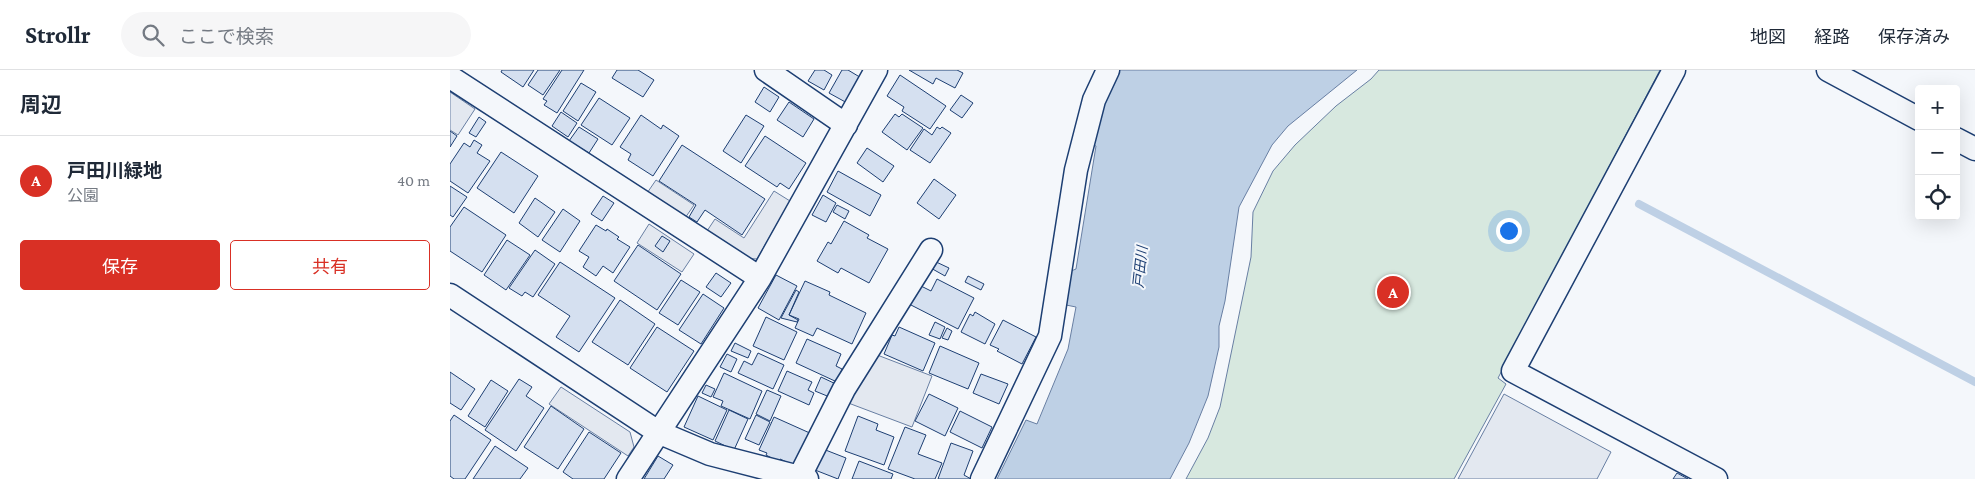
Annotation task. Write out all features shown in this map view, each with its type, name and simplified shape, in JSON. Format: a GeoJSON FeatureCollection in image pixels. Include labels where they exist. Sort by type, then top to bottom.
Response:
{"type":"FeatureCollection","features":[{"type":"Feature","properties":{"kind":"street"},"geometry":{"type":"LineString","coordinates":[[766,70],[846,125]]}},
{"type":"Feature","properties":{"kind":"street"},"geometry":{"type":"LineString","coordinates":[[628,479],[760,278],[876,70]]}},
{"type":"Feature","properties":{"kind":"street"},"geometry":{"type":"LineString","coordinates":[[982,479],[1050,336],[1076,170],[1094,100],[1108,70]]}},
{"type":"Feature","properties":{"kind":"street"},"geometry":{"type":"LineString","coordinates":[[1674,70],[1513,371],[1716,479]]}},
{"type":"Feature","properties":{"kind":"street"},"geometry":{"type":"LineString","coordinates":[[1828,70],[1915,116]]}},
{"type":"Feature","properties":{"kind":"street"},"geometry":{"type":"LineString","coordinates":[[450,77],[760,278]]}},
{"type":"Feature","properties":{"kind":"street"},"geometry":{"type":"LineString","coordinates":[[1960,140],[1975,148]]}},
{"type":"Feature","properties":{"kind":"street"},"geometry":{"type":"LineString","coordinates":[[450,295],[658,432],[710,454],[803,478],[844,389],[931,250]]}},
{"type":"Feature","properties":{"kind":"shaded area"},"geometry":{"type":"Polygon","coordinates":[[[1379,70],[1660,70],[1498,378],[1506,384],[1454,479],[1186,479],[1208,438],[1220,407],[1251,257],[1253,212],[1273,171],[1295,145],[1336,106],[1371,79],[1379,70]]]}},
{"type":"Feature","properties":{"kind":"shaded area"},"geometry":{"type":"Polygon","coordinates":[[[450,92],[475,109],[458,135],[450,130],[450,92]]]}},
{"type":"Feature","properties":{"kind":"shaded area"},"geometry":{"type":"Polygon","coordinates":[[[656,180],[694,205],[683,221],[645,196],[656,180]]]}},
{"type":"Feature","properties":{"kind":"shaded area"},"geometry":{"type":"Polygon","coordinates":[[[774,191],[790,201],[757,259],[742,258],[705,234],[715,219],[744,238],[774,191]]]}},
{"type":"Feature","properties":{"kind":"shaded area"},"geometry":{"type":"Polygon","coordinates":[[[649,224],[694,254],[682,272],[637,243],[649,224]]]}},
{"type":"Feature","properties":{"kind":"shaded area"},"geometry":{"type":"Polygon","coordinates":[[[872,353],[932,376],[912,427],[843,401],[872,353]]]}},
{"type":"Feature","properties":{"kind":"shaded area"},"geometry":{"type":"Polygon","coordinates":[[[561,387],[630,432],[634,447],[628,456],[549,404],[561,387]]]}},
{"type":"Feature","properties":{"kind":"shaded area"},"geometry":{"type":"Polygon","coordinates":[[[1504,394],[1611,452],[1597,479],[1458,479],[1504,394]]]}},
{"type":"Feature","properties":{"kind":"water","name":"戸田川"},"geometry":{"type":"Polygon","coordinates":[[[1119,70],[1357,70],[1288,126],[1272,145],[1239,207],[1225,301],[1219,326],[1219,347],[1208,396],[1189,443],[1170,479],[997,479],[1026,420],[1037,424],[1068,349],[1076,307],[1066,305],[1071,271],[1076,269],[1096,146],[1090,143],[1119,70]]]}},
{"type":"Feature","properties":{"kind":"building"},"geometry":{"type":"Polygon","coordinates":[[[502,70],[534,70],[523,87],[501,72],[502,70]]]}},
{"type":"Feature","properties":{"kind":"building"},"geometry":{"type":"Polygon","coordinates":[[[538,70],[560,70],[543,95],[528,85],[538,70]]]}},
{"type":"Feature","properties":{"kind":"building"},"geometry":{"type":"Polygon","coordinates":[[[562,70],[584,70],[557,113],[544,105],[547,101],[543,99],[562,70]]]}},
{"type":"Feature","properties":{"kind":"building"},"geometry":{"type":"Polygon","coordinates":[[[617,70],[638,70],[654,80],[643,97],[612,78],[617,70]]]}},
{"type":"Feature","properties":{"kind":"building"},"geometry":{"type":"Polygon","coordinates":[[[815,70],[824,70],[832,75],[824,90],[808,81],[815,70]]]}},
{"type":"Feature","properties":{"kind":"building"},"geometry":{"type":"Polygon","coordinates":[[[842,70],[848,70],[863,79],[849,104],[829,93],[842,70]]]}},
{"type":"Feature","properties":{"kind":"building"},"geometry":{"type":"Polygon","coordinates":[[[909,70],[957,70],[963,73],[955,88],[936,78],[933,84],[909,70]]]}},
{"type":"Feature","properties":{"kind":"building"},"geometry":{"type":"Polygon","coordinates":[[[900,75],[946,106],[930,129],[902,111],[904,107],[887,96],[900,75]]]}},
{"type":"Feature","properties":{"kind":"building"},"geometry":{"type":"Polygon","coordinates":[[[581,83],[596,92],[578,121],[563,111],[581,83]]]}},
{"type":"Feature","properties":{"kind":"building"},"geometry":{"type":"Polygon","coordinates":[[[764,87],[779,97],[770,112],[755,102],[764,87]]]}},
{"type":"Feature","properties":{"kind":"building"},"geometry":{"type":"Polygon","coordinates":[[[961,95],[973,103],[962,118],[950,110],[961,95]]]}},
{"type":"Feature","properties":{"kind":"building"},"geometry":{"type":"Polygon","coordinates":[[[599,98],[630,118],[612,145],[581,125],[599,98]]]}},
{"type":"Feature","properties":{"kind":"building"},"geometry":{"type":"Polygon","coordinates":[[[789,102],[814,119],[803,137],[777,120],[789,102]]]}},
{"type":"Feature","properties":{"kind":"building"},"geometry":{"type":"Polygon","coordinates":[[[561,112],[577,123],[568,137],[552,126],[561,112]]]}},
{"type":"Feature","properties":{"kind":"building"},"geometry":{"type":"Polygon","coordinates":[[[895,114],[899,117],[902,114],[923,128],[907,150],[882,132],[895,114]]]}},
{"type":"Feature","properties":{"kind":"building"},"geometry":{"type":"Polygon","coordinates":[[[641,115],[661,129],[663,125],[679,136],[653,176],[628,160],[631,154],[620,147],[641,115]]]}},
{"type":"Feature","properties":{"kind":"building"},"geometry":{"type":"Polygon","coordinates":[[[746,115],[764,126],[741,163],[723,151],[746,115]]]}},
{"type":"Feature","properties":{"kind":"building"},"geometry":{"type":"Polygon","coordinates":[[[479,117],[486,122],[476,137],[469,133],[479,117]]]}},
{"type":"Feature","properties":{"kind":"building"},"geometry":{"type":"Polygon","coordinates":[[[579,127],[598,139],[589,153],[569,141],[579,127]]]}},
{"type":"Feature","properties":{"kind":"building"},"geometry":{"type":"Polygon","coordinates":[[[937,127],[940,129],[942,127],[951,133],[930,163],[910,150],[924,129],[932,135],[937,127]]]}},
{"type":"Feature","properties":{"kind":"building"},"geometry":{"type":"Polygon","coordinates":[[[450,131],[457,136],[450,147],[450,131]]]}},
{"type":"Feature","properties":{"kind":"building"},"geometry":{"type":"Polygon","coordinates":[[[765,136],[806,163],[789,189],[780,183],[777,187],[745,166],[765,136]]]}},
{"type":"Feature","properties":{"kind":"building"},"geometry":{"type":"Polygon","coordinates":[[[474,140],[482,145],[477,153],[490,161],[468,193],[450,181],[450,164],[464,143],[470,147],[474,140]]]}},
{"type":"Feature","properties":{"kind":"building"},"geometry":{"type":"Polygon","coordinates":[[[682,145],[765,199],[742,235],[705,210],[697,222],[689,217],[696,205],[659,181],[682,145]]]}},
{"type":"Feature","properties":{"kind":"building"},"geometry":{"type":"Polygon","coordinates":[[[867,148],[894,166],[883,182],[857,163],[867,148]]]}},
{"type":"Feature","properties":{"kind":"building"},"geometry":{"type":"Polygon","coordinates":[[[501,152],[538,176],[514,213],[477,188],[501,152]]]}},
{"type":"Feature","properties":{"kind":"building"},"geometry":{"type":"Polygon","coordinates":[[[838,171],[881,195],[870,216],[827,192],[838,171]]]}},
{"type":"Feature","properties":{"kind":"building"},"geometry":{"type":"Polygon","coordinates":[[[934,179],[956,195],[939,219],[917,203],[934,179]]]}},
{"type":"Feature","properties":{"kind":"building"},"geometry":{"type":"Polygon","coordinates":[[[450,186],[467,197],[453,217],[450,215],[450,186]]]}},
{"type":"Feature","properties":{"kind":"building"},"geometry":{"type":"Polygon","coordinates":[[[823,195],[836,203],[826,222],[812,215],[823,195]]]}},
{"type":"Feature","properties":{"kind":"building"},"geometry":{"type":"Polygon","coordinates":[[[603,196],[614,203],[602,221],[591,214],[603,196]]]}},
{"type":"Feature","properties":{"kind":"building"},"geometry":{"type":"Polygon","coordinates":[[[535,198],[555,212],[538,237],[519,223],[535,198]]]}},
{"type":"Feature","properties":{"kind":"building"},"geometry":{"type":"Polygon","coordinates":[[[837,205],[849,211],[845,219],[833,212],[837,205]]]}},
{"type":"Feature","properties":{"kind":"building"},"geometry":{"type":"Polygon","coordinates":[[[464,207],[506,235],[482,272],[450,251],[450,227],[464,207]]]}},
{"type":"Feature","properties":{"kind":"building"},"geometry":{"type":"Polygon","coordinates":[[[563,209],[580,221],[560,252],[542,240],[563,209]]]}},
{"type":"Feature","properties":{"kind":"building"},"geometry":{"type":"Polygon","coordinates":[[[844,221],[869,235],[867,238],[888,249],[869,283],[841,268],[838,273],[817,261],[828,242],[831,244],[844,221]]]}},
{"type":"Feature","properties":{"kind":"building"},"geometry":{"type":"Polygon","coordinates":[[[596,225],[606,231],[607,229],[619,237],[617,239],[630,247],[613,273],[603,266],[596,276],[583,267],[589,257],[579,251],[596,225]]]}},
{"type":"Feature","properties":{"kind":"building"},"geometry":{"type":"Polygon","coordinates":[[[662,236],[670,241],[663,252],[655,246],[662,236]]]}},
{"type":"Feature","properties":{"kind":"building"},"geometry":{"type":"Polygon","coordinates":[[[507,240],[530,255],[506,290],[484,275],[507,240]]]}},
{"type":"Feature","properties":{"kind":"building"},"geometry":{"type":"Polygon","coordinates":[[[638,245],[681,274],[657,310],[614,281],[638,245]]]}},
{"type":"Feature","properties":{"kind":"building"},"geometry":{"type":"Polygon","coordinates":[[[535,250],[555,264],[533,297],[525,292],[522,296],[509,288],[535,250]]]}},
{"type":"Feature","properties":{"kind":"building"},"geometry":{"type":"Polygon","coordinates":[[[932,260],[949,268],[945,276],[929,267],[932,260]]]}},
{"type":"Feature","properties":{"kind":"building"},"geometry":{"type":"Polygon","coordinates":[[[560,262],[615,298],[579,352],[556,337],[570,316],[538,295],[560,262]]]}},
{"type":"Feature","properties":{"kind":"building"},"geometry":{"type":"Polygon","coordinates":[[[716,273],[731,283],[721,297],[706,287],[716,273]]]}},
{"type":"Feature","properties":{"kind":"building"},"geometry":{"type":"Polygon","coordinates":[[[776,275],[797,286],[779,320],[758,308],[776,275]]]}},
{"type":"Feature","properties":{"kind":"building"},"geometry":{"type":"Polygon","coordinates":[[[968,276],[984,284],[981,290],[965,282],[968,276]]]}},
{"type":"Feature","properties":{"kind":"building"},"geometry":{"type":"Polygon","coordinates":[[[937,279],[974,298],[958,329],[909,304],[919,285],[931,291],[937,279]]]}},
{"type":"Feature","properties":{"kind":"building"},"geometry":{"type":"Polygon","coordinates":[[[681,280],[700,292],[678,325],[659,313],[681,280]]]}},
{"type":"Feature","properties":{"kind":"building"},"geometry":{"type":"Polygon","coordinates":[[[805,281],[830,292],[829,295],[866,313],[852,344],[817,328],[813,336],[795,328],[799,319],[789,315],[805,281]]]}},
{"type":"Feature","properties":{"kind":"building"},"geometry":{"type":"Polygon","coordinates":[[[796,290],[799,292],[789,315],[798,320],[797,322],[781,318],[796,290]]]}},
{"type":"Feature","properties":{"kind":"building"},"geometry":{"type":"Polygon","coordinates":[[[703,294],[724,308],[701,344],[679,330],[703,294]]]}},
{"type":"Feature","properties":{"kind":"building"},"geometry":{"type":"Polygon","coordinates":[[[620,300],[655,324],[628,365],[592,342],[620,300]]]}},
{"type":"Feature","properties":{"kind":"building"},"geometry":{"type":"Polygon","coordinates":[[[975,312],[995,324],[985,344],[961,332],[970,314],[973,316],[975,312]]]}},
{"type":"Feature","properties":{"kind":"building"},"geometry":{"type":"Polygon","coordinates":[[[766,317],[797,332],[784,360],[753,346],[766,317]]]}},
{"type":"Feature","properties":{"kind":"building"},"geometry":{"type":"Polygon","coordinates":[[[1003,320],[1036,337],[1022,364],[997,351],[999,349],[990,345],[1003,320]]]}},
{"type":"Feature","properties":{"kind":"building"},"geometry":{"type":"Polygon","coordinates":[[[935,322],[945,327],[940,339],[929,335],[935,322]]]}},
{"type":"Feature","properties":{"kind":"building"},"geometry":{"type":"Polygon","coordinates":[[[657,327],[694,351],[667,392],[630,368],[657,327]]]}},
{"type":"Feature","properties":{"kind":"building"},"geometry":{"type":"Polygon","coordinates":[[[899,327],[935,343],[923,371],[884,354],[892,335],[895,336],[899,327]]]}},
{"type":"Feature","properties":{"kind":"building"},"geometry":{"type":"Polygon","coordinates":[[[947,328],[952,331],[948,340],[942,338],[947,328]]]}},
{"type":"Feature","properties":{"kind":"building"},"geometry":{"type":"Polygon","coordinates":[[[807,339],[841,354],[836,366],[842,369],[837,382],[796,363],[807,339]]]}},
{"type":"Feature","properties":{"kind":"building"},"geometry":{"type":"Polygon","coordinates":[[[735,343],[751,351],[748,358],[731,351],[735,343]]]}},
{"type":"Feature","properties":{"kind":"building"},"geometry":{"type":"Polygon","coordinates":[[[940,346],[979,363],[968,389],[929,373],[940,346]]]}},
{"type":"Feature","properties":{"kind":"building"},"geometry":{"type":"Polygon","coordinates":[[[758,353],[784,365],[773,389],[738,373],[744,361],[752,365],[758,353]]]}},
{"type":"Feature","properties":{"kind":"building"},"geometry":{"type":"Polygon","coordinates":[[[727,354],[737,359],[731,372],[720,367],[727,354]]]}},
{"type":"Feature","properties":{"kind":"building"},"geometry":{"type":"Polygon","coordinates":[[[787,371],[812,382],[808,390],[814,393],[809,405],[778,391],[787,371]]]}},
{"type":"Feature","properties":{"kind":"building"},"geometry":{"type":"Polygon","coordinates":[[[450,372],[475,389],[461,410],[450,403],[450,372]]]}},
{"type":"Feature","properties":{"kind":"building"},"geometry":{"type":"Polygon","coordinates":[[[724,373],[762,391],[750,419],[721,406],[723,401],[713,397],[724,373]]]}},
{"type":"Feature","properties":{"kind":"building"},"geometry":{"type":"Polygon","coordinates":[[[981,374],[1008,384],[999,404],[973,393],[981,374]]]}},
{"type":"Feature","properties":{"kind":"building"},"geometry":{"type":"Polygon","coordinates":[[[821,377],[838,385],[832,398],[815,391],[821,377]]]}},
{"type":"Feature","properties":{"kind":"building"},"geometry":{"type":"Polygon","coordinates":[[[519,379],[532,387],[526,396],[544,408],[516,451],[485,430],[519,379]]]}},
{"type":"Feature","properties":{"kind":"building"},"geometry":{"type":"Polygon","coordinates":[[[491,380],[508,391],[485,427],[468,416],[491,380]]]}},
{"type":"Feature","properties":{"kind":"building"},"geometry":{"type":"Polygon","coordinates":[[[706,385],[715,389],[711,397],[702,393],[706,385]]]}},
{"type":"Feature","properties":{"kind":"building"},"geometry":{"type":"Polygon","coordinates":[[[767,390],[781,396],[770,421],[756,414],[767,390]]]}},
{"type":"Feature","properties":{"kind":"building"},"geometry":{"type":"Polygon","coordinates":[[[929,394],[958,408],[945,436],[915,421],[929,394]]]}},
{"type":"Feature","properties":{"kind":"building"},"geometry":{"type":"Polygon","coordinates":[[[698,396],[727,410],[713,440],[684,427],[698,396]]]}},
{"type":"Feature","properties":{"kind":"building"},"geometry":{"type":"Polygon","coordinates":[[[551,406],[584,429],[558,469],[524,447],[551,406]]]}},
{"type":"Feature","properties":{"kind":"building"},"geometry":{"type":"Polygon","coordinates":[[[729,410],[748,419],[734,450],[715,441],[729,410]]]}},
{"type":"Feature","properties":{"kind":"building"},"geometry":{"type":"Polygon","coordinates":[[[960,411],[992,427],[982,448],[950,432],[960,411]]]}},
{"type":"Feature","properties":{"kind":"building"},"geometry":{"type":"Polygon","coordinates":[[[454,415],[491,440],[465,479],[454,479],[450,476],[450,421],[454,415]]]}},
{"type":"Feature","properties":{"kind":"building"},"geometry":{"type":"Polygon","coordinates":[[[756,415],[770,422],[759,445],[745,439],[756,415]]]}},
{"type":"Feature","properties":{"kind":"building"},"geometry":{"type":"Polygon","coordinates":[[[858,416],[878,424],[876,430],[894,437],[884,465],[845,451],[858,416]]]}},
{"type":"Feature","properties":{"kind":"building"},"geometry":{"type":"Polygon","coordinates":[[[774,417],[812,434],[797,467],[780,459],[779,462],[766,455],[767,453],[759,450],[774,417]]]}},
{"type":"Feature","properties":{"kind":"building"},"geometry":{"type":"Polygon","coordinates":[[[905,427],[926,435],[918,454],[942,463],[935,479],[915,479],[888,469],[905,427]]]}},
{"type":"Feature","properties":{"kind":"building"},"geometry":{"type":"Polygon","coordinates":[[[589,432],[621,453],[604,479],[573,479],[563,472],[589,432]]]}},
{"type":"Feature","properties":{"kind":"building"},"geometry":{"type":"Polygon","coordinates":[[[951,443],[973,451],[964,475],[971,479],[938,479],[951,443]]]}},
{"type":"Feature","properties":{"kind":"building"},"geometry":{"type":"Polygon","coordinates":[[[495,446],[528,468],[520,479],[473,479],[495,446]]]}},
{"type":"Feature","properties":{"kind":"building"},"geometry":{"type":"Polygon","coordinates":[[[823,449],[846,458],[838,479],[815,470],[823,449]]]}},
{"type":"Feature","properties":{"kind":"building"},"geometry":{"type":"Polygon","coordinates":[[[658,456],[673,465],[664,479],[644,479],[658,456]]]}},
{"type":"Feature","properties":{"kind":"building"},"geometry":{"type":"Polygon","coordinates":[[[859,461],[893,474],[891,479],[852,479],[859,461]]]}},
{"type":"Feature","properties":{"kind":"building"},"geometry":{"type":"Polygon","coordinates":[[[1677,473],[1688,479],[1673,479],[1677,473]]]}},
{"type":"Feature","properties":{"kind":"waterway"},"geometry":{"type":"LineString","coordinates":[[1639,204],[1975,382]]}},
{"type":"Feature","properties":{"kind":"place","name":"戸田川緑地"},"geometry":{"type":"Point","coordinates":[1393,292]}}]}
